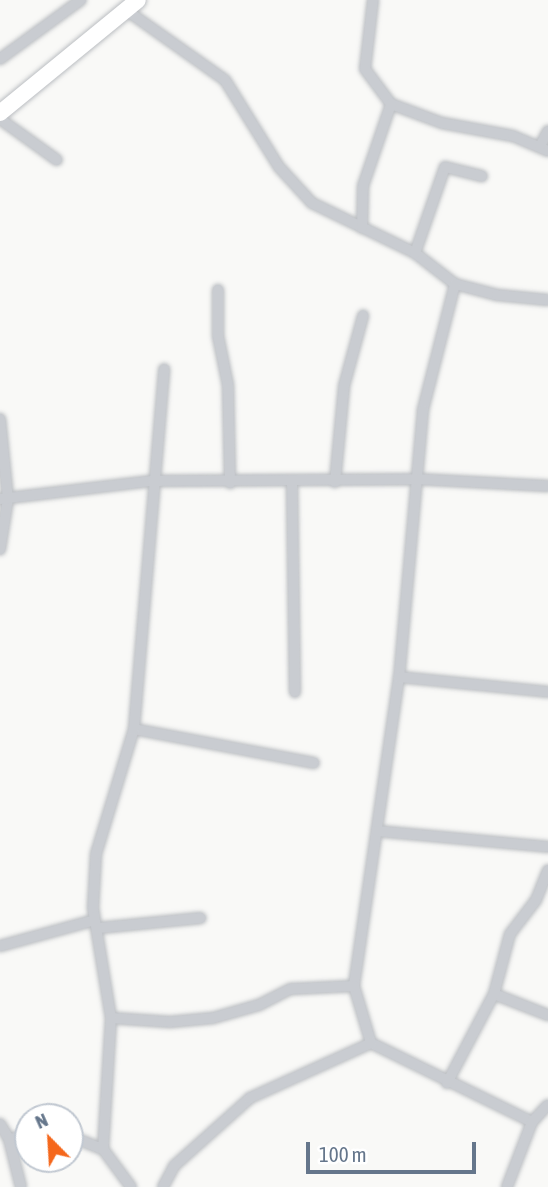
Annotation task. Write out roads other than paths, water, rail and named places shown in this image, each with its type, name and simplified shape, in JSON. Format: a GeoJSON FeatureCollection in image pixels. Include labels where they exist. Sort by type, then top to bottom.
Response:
{"type":"FeatureCollection","features":[{"type":"Feature","properties":{"kind":"highway"},"geometry":{"type":"LineString","coordinates":[[0,113],[132,5]]}},
{"type":"Feature","properties":{"kind":"street"},"geometry":{"type":"LineString","coordinates":[[0,59],[81,0]]}},
{"type":"Feature","properties":{"kind":"street"},"geometry":{"type":"LineString","coordinates":[[373,0],[365,69],[391,104],[442,123],[513,136],[544,149],[548,131]]}},
{"type":"Feature","properties":{"kind":"street"},"geometry":{"type":"LineString","coordinates":[[132,5],[225,80],[279,167],[304,194],[362,228],[415,253],[455,284],[497,295],[548,300]]}},
{"type":"Feature","properties":{"kind":"street"},"geometry":{"type":"LineString","coordinates":[[362,228],[363,187],[391,104]]}},
{"type":"Feature","properties":{"kind":"street"},"geometry":{"type":"LineString","coordinates":[[0,119],[57,160]]}},
{"type":"Feature","properties":{"kind":"street"},"geometry":{"type":"LineString","coordinates":[[415,253],[445,167],[482,176]]}},
{"type":"Feature","properties":{"kind":"street"},"geometry":{"type":"LineString","coordinates":[[455,284],[424,410],[415,479],[399,677],[354,986],[371,1043],[447,1083],[532,1122]]}},
{"type":"Feature","properties":{"kind":"street"},"geometry":{"type":"LineString","coordinates":[[218,290],[218,336],[228,385],[230,483]]}},
{"type":"Feature","properties":{"kind":"street"},"geometry":{"type":"LineString","coordinates":[[335,482],[344,386],[363,316]]}},
{"type":"Feature","properties":{"kind":"street"},"geometry":{"type":"LineString","coordinates":[[103,1149],[111,1018],[97,924],[96,854],[134,729],[149,582],[152,481],[164,369]]}},
{"type":"Feature","properties":{"kind":"street"},"geometry":{"type":"LineString","coordinates":[[0,419],[4,499],[0,549]]}},
{"type":"Feature","properties":{"kind":"street"},"geometry":{"type":"LineString","coordinates":[[4,499],[152,481],[292,483],[415,479],[548,486]]}},
{"type":"Feature","properties":{"kind":"street"},"geometry":{"type":"LineString","coordinates":[[292,483],[295,692]]}},
{"type":"Feature","properties":{"kind":"street"},"geometry":{"type":"LineString","coordinates":[[399,677],[548,692]]}},
{"type":"Feature","properties":{"kind":"street"},"geometry":{"type":"LineString","coordinates":[[134,729],[314,763]]}},
{"type":"Feature","properties":{"kind":"street"},"geometry":{"type":"LineString","coordinates":[[377,831],[548,847]]}},
{"type":"Feature","properties":{"kind":"street"},"geometry":{"type":"LineString","coordinates":[[447,1083],[494,994],[510,934],[536,900],[548,870]]}},
{"type":"Feature","properties":{"kind":"street"},"geometry":{"type":"LineString","coordinates":[[0,946],[97,924],[201,918]]}},
{"type":"Feature","properties":{"kind":"street"},"geometry":{"type":"LineString","coordinates":[[111,1018],[170,1022],[213,1018],[259,1005],[291,989],[354,986]]}},
{"type":"Feature","properties":{"kind":"street"},"geometry":{"type":"LineString","coordinates":[[494,994],[548,1015]]}},
{"type":"Feature","properties":{"kind":"street"},"geometry":{"type":"LineString","coordinates":[[163,1187],[174,1166],[250,1098],[371,1043]]}},
{"type":"Feature","properties":{"kind":"street"},"geometry":{"type":"LineString","coordinates":[[507,1187],[532,1122],[548,1105]]}},
{"type":"Feature","properties":{"kind":"street"},"geometry":{"type":"LineString","coordinates":[[0,1124],[9,1139],[21,1187]]}},
{"type":"Feature","properties":{"kind":"street"},"geometry":{"type":"LineString","coordinates":[[9,1139],[14,1138]]}},
{"type":"Feature","properties":{"kind":"street"},"geometry":{"type":"LineString","coordinates":[[84,1142],[103,1149],[131,1187]]}}]}
